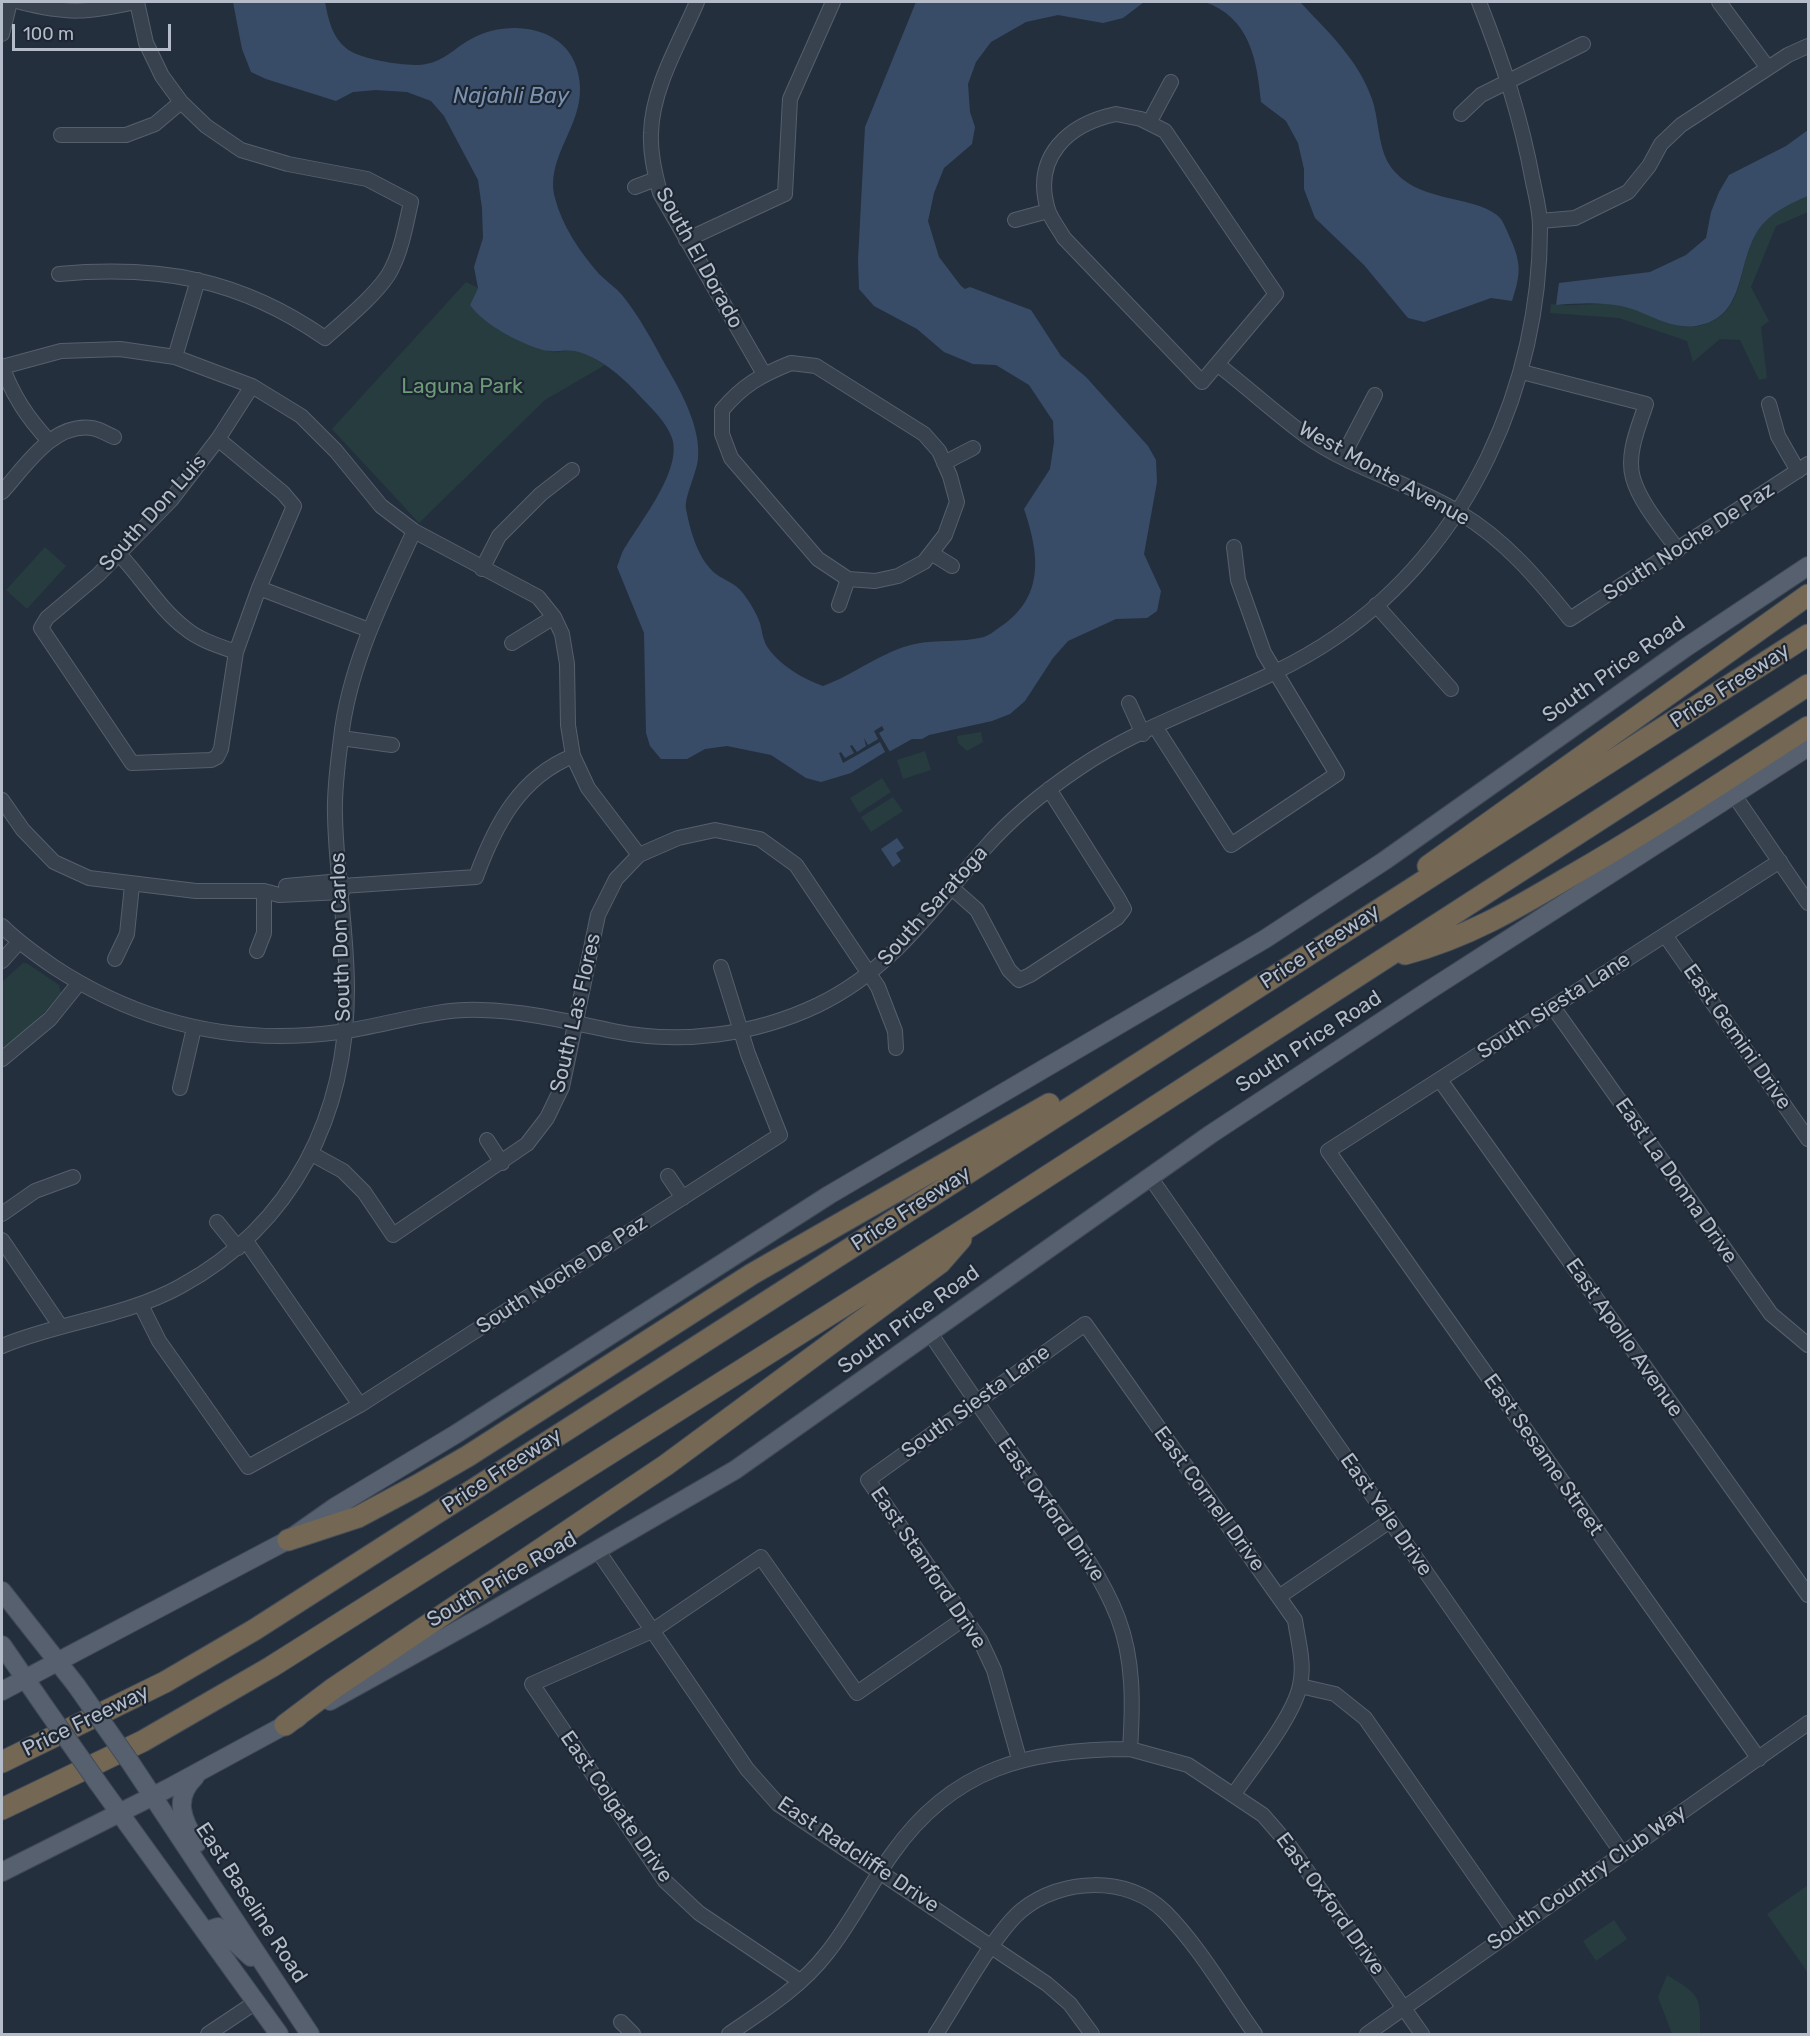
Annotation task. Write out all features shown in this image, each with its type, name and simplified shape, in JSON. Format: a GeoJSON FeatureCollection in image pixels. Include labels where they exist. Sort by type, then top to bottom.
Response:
{"type":"FeatureCollection","features":[{"type":"Feature","properties":{"kind":"highway"},"geometry":{"type":"LineString","coordinates":[[1358,923],[1450,847],[1809,595]]}},
{"type":"Feature","properties":{"kind":"highway","name":"Price Freeway"},"geometry":{"type":"LineString","coordinates":[[2,1762],[165,1682],[254,1630],[1809,635]]}},
{"type":"Feature","properties":{"kind":"highway","name":"Price Freeway"},"geometry":{"type":"LineString","coordinates":[[2,1809],[143,1741],[271,1667],[978,1221],[1809,685]]}},
{"type":"Feature","properties":{"kind":"highway"},"geometry":{"type":"LineString","coordinates":[[1387,959],[1445,943],[1537,896],[1809,727]]}},
{"type":"Feature","properties":{"kind":"highway"},"geometry":{"type":"LineString","coordinates":[[288,1540],[358,1517],[418,1485],[484,1446],[752,1274],[1074,1089],[1139,1063]]}},
{"type":"Feature","properties":{"kind":"highway"},"geometry":{"type":"LineString","coordinates":[[285,1725],[334,1688],[666,1465],[940,1263],[978,1221]]}},
{"type":"Feature","properties":{"kind":"main road","name":"South Price Road"},"geometry":{"type":"LineString","coordinates":[[2,1691],[288,1540],[335,1507],[456,1434],[829,1195],[1265,939],[1384,861],[1685,648],[1809,566]]}},
{"type":"Feature","properties":{"kind":"main road","name":"South Price Road"},"geometry":{"type":"LineString","coordinates":[[2,1872],[148,1789],[207,1767],[285,1725],[598,1551],[769,1448],[1150,1177],[1295,1077],[1809,747]]}},
{"type":"Feature","properties":{"kind":"main road","name":"East Baseline Road"},"geometry":{"type":"LineString","coordinates":[[2,1591],[70,1677],[148,1789],[308,2030]]}},
{"type":"Feature","properties":{"kind":"main road"},"geometry":{"type":"LineString","coordinates":[[2,1645],[279,2034]]}},
{"type":"Feature","properties":{"kind":"main road"},"geometry":{"type":"LineString","coordinates":[[207,1767],[185,1788],[181,1809],[191,1833],[235,1901],[250,1941]]}},
{"type":"Feature","properties":{"kind":"main road"},"geometry":{"type":"LineString","coordinates":[[206,1931],[218,1927],[248,1955],[268,1969],[264,1997],[256,2001]]}},
{"type":"Feature","properties":{"kind":"main road"},"geometry":{"type":"LineString","coordinates":[[256,2001],[308,2030]]}},
{"type":"Feature","properties":{"kind":"street"},"geometry":{"type":"LineString","coordinates":[[2,34],[10,2]]}},
{"type":"Feature","properties":{"kind":"street"},"geometry":{"type":"LineString","coordinates":[[20,2],[71,12],[100,10],[136,2],[146,43],[162,76],[181,102],[206,126],[241,150],[288,164],[367,179],[411,202],[392,270],[360,306],[325,338],[290,314],[249,296],[198,280],[151,272],[106,270],[58,274]]}},
{"type":"Feature","properties":{"kind":"street","name":"South El Dorado"},"geometry":{"type":"LineString","coordinates":[[697,2],[658,94],[651,131],[652,160],[660,193],[764,374]]}},
{"type":"Feature","properties":{"kind":"street"},"geometry":{"type":"LineString","coordinates":[[686,240],[785,194],[790,99],[833,2]]}},
{"type":"Feature","properties":{"kind":"street","name":"South Saratoga"},"geometry":{"type":"LineString","coordinates":[[2,926],[18,943],[79,983],[147,1016],[194,1028],[293,1037],[345,1032],[430,1014],[477,1009],[577,1022],[615,1032],[676,1037],[742,1032],[781,1020],[820,1004],[871,975],[898,951],[989,843],[1049,789],[1087,763],[1275,672],[1335,638],[1376,605],[1420,560],[1458,512],[1479,477],[1522,372],[1534,302],[1540,221],[1527,149],[1510,81],[1479,2]]}},
{"type":"Feature","properties":{"kind":"street"},"geometry":{"type":"LineString","coordinates":[[1719,2],[1768,68]]}},
{"type":"Feature","properties":{"kind":"street"},"geometry":{"type":"LineString","coordinates":[[1461,114],[1481,95],[1583,44]]}},
{"type":"Feature","properties":{"kind":"street"},"geometry":{"type":"LineString","coordinates":[[1540,221],[1575,218],[1628,192],[1649,166],[1661,144],[1682,125],[1768,68],[1809,46]]}},
{"type":"Feature","properties":{"kind":"street"},"geometry":{"type":"LineString","coordinates":[[1149,123],[1171,82]]}},
{"type":"Feature","properties":{"kind":"street"},"geometry":{"type":"LineString","coordinates":[[61,135],[126,135],[155,124],[181,102]]}},
{"type":"Feature","properties":{"kind":"street"},"geometry":{"type":"LineString","coordinates":[[1116,114],[1149,123],[1165,131],[1276,294],[1202,382],[1064,238],[1048,211],[1046,168],[1056,148],[1073,130],[1093,119],[1116,114]]}},
{"type":"Feature","properties":{"kind":"street"},"geometry":{"type":"LineString","coordinates":[[635,187],[656,179]]}},
{"type":"Feature","properties":{"kind":"street"},"geometry":{"type":"LineString","coordinates":[[1015,220],[1048,211]]}},
{"type":"Feature","properties":{"kind":"street"},"geometry":{"type":"LineString","coordinates":[[175,357],[198,280]]}},
{"type":"Feature","properties":{"kind":"street"},"geometry":{"type":"LineString","coordinates":[[49,441],[14,397],[2,366],[62,351],[120,349],[175,357],[252,386],[301,416],[336,451],[381,506],[414,531],[537,597],[554,616],[562,634],[566,654],[568,725],[573,756],[588,788],[639,855],[678,838],[715,830],[760,839],[796,865],[871,975],[890,1015],[896,1048]]}},
{"type":"Feature","properties":{"kind":"street"},"geometry":{"type":"LineString","coordinates":[[791,363],[816,366],[924,434],[939,451],[945,463],[957,502],[945,535],[928,557],[898,576],[875,581],[848,579],[818,560],[731,458],[722,434],[722,410],[738,391],[764,374],[791,363]]}},
{"type":"Feature","properties":{"kind":"street","name":"West Monte Avenue"},"geometry":{"type":"LineString","coordinates":[[1217,364],[1306,436],[1458,512],[1500,541],[1534,574],[1570,619]]}},
{"type":"Feature","properties":{"kind":"street"},"geometry":{"type":"LineString","coordinates":[[1522,372],[1646,404],[1633,448],[1632,477],[1644,500],[1678,550]]}},
{"type":"Feature","properties":{"kind":"street","name":"South Don Luis"},"geometry":{"type":"LineString","coordinates":[[236,652],[221,749],[217,757],[211,760],[132,763],[41,628],[47,618],[68,602],[119,554],[171,500],[218,439],[252,386]]}},
{"type":"Feature","properties":{"kind":"street"},"geometry":{"type":"LineString","coordinates":[[1342,456],[1375,395]]}},
{"type":"Feature","properties":{"kind":"street"},"geometry":{"type":"LineString","coordinates":[[1769,404],[1778,436],[1803,467]]}},
{"type":"Feature","properties":{"kind":"street"},"geometry":{"type":"LineString","coordinates":[[2,492],[49,441],[69,430],[94,428],[114,437]]}},
{"type":"Feature","properties":{"kind":"street"},"geometry":{"type":"LineString","coordinates":[[119,554],[160,604],[186,629],[210,643],[236,652],[259,588],[294,506],[284,494],[218,439]]}},
{"type":"Feature","properties":{"kind":"street"},"geometry":{"type":"LineString","coordinates":[[945,463],[973,448]]}},
{"type":"Feature","properties":{"kind":"street","name":"South Noche De Paz"},"geometry":{"type":"LineString","coordinates":[[1570,619],[1803,467]]}},
{"type":"Feature","properties":{"kind":"street"},"geometry":{"type":"LineString","coordinates":[[482,569],[499,536],[540,494],[572,470]]}},
{"type":"Feature","properties":{"kind":"street","name":"South Don Carlos"},"geometry":{"type":"LineString","coordinates":[[2,1346],[141,1305],[182,1285],[242,1245],[281,1202],[312,1154],[335,1093],[345,1032],[347,987],[342,886],[334,813],[345,702],[369,630],[414,531]]}},
{"type":"Feature","properties":{"kind":"street"},"geometry":{"type":"LineString","coordinates":[[1156,728],[1231,845],[1337,774],[1264,653],[1238,580],[1234,547]]}},
{"type":"Feature","properties":{"kind":"street"},"geometry":{"type":"LineString","coordinates":[[928,557],[952,566]]}},
{"type":"Feature","properties":{"kind":"street"},"geometry":{"type":"LineString","coordinates":[[839,605],[848,579]]}},
{"type":"Feature","properties":{"kind":"street"},"geometry":{"type":"LineString","coordinates":[[259,588],[369,630]]}},
{"type":"Feature","properties":{"kind":"street"},"geometry":{"type":"LineString","coordinates":[[1376,605],[1451,688]]}},
{"type":"Feature","properties":{"kind":"street"},"geometry":{"type":"LineString","coordinates":[[512,642],[554,616]]}},
{"type":"Feature","properties":{"kind":"street"},"geometry":{"type":"LineString","coordinates":[[1129,703],[1143,734]]}},
{"type":"Feature","properties":{"kind":"street"},"geometry":{"type":"LineString","coordinates":[[341,738],[392,745]]}},
{"type":"Feature","properties":{"kind":"street"},"geometry":{"type":"LineString","coordinates":[[2,800],[23,830],[54,862],[89,879],[196,891],[264,891],[279,894],[342,886],[476,877],[488,844],[512,802],[540,773],[573,756]]}},
{"type":"Feature","properties":{"kind":"street"},"geometry":{"type":"LineString","coordinates":[[952,888],[977,910],[1009,970],[1019,980],[1117,918],[1124,909],[1049,789]]}},
{"type":"Feature","properties":{"kind":"street"},"geometry":{"type":"LineString","coordinates":[[1734,795],[1809,903]]}},
{"type":"Feature","properties":{"kind":"street","name":"South Las Flores"},"geometry":{"type":"LineString","coordinates":[[312,1154],[343,1171],[357,1185],[393,1235],[527,1144],[548,1118],[562,1088],[598,915],[616,879],[639,855]]}},
{"type":"Feature","properties":{"kind":"street","name":"South Siesta Lane"},"geometry":{"type":"LineString","coordinates":[[1328,1151],[1780,861]]}},
{"type":"Feature","properties":{"kind":"street"},"geometry":{"type":"LineString","coordinates":[[115,959],[127,934],[132,885]]}},
{"type":"Feature","properties":{"kind":"street"},"geometry":{"type":"LineString","coordinates":[[257,951],[264,933],[264,891]]}},
{"type":"Feature","properties":{"kind":"street","name":"East Gemini Drive"},"geometry":{"type":"LineString","coordinates":[[1665,935],[1809,1139]]}},
{"type":"Feature","properties":{"kind":"street"},"geometry":{"type":"LineString","coordinates":[[2,961],[18,943]]}},
{"type":"Feature","properties":{"kind":"street"},"geometry":{"type":"LineString","coordinates":[[721,967],[742,1032]]}},
{"type":"Feature","properties":{"kind":"street"},"geometry":{"type":"LineString","coordinates":[[2,1059],[50,1019],[79,983]]}},
{"type":"Feature","properties":{"kind":"street","name":"East La Donna Drive"},"geometry":{"type":"LineString","coordinates":[[1553,1007],[1771,1314],[1809,1345]]}},
{"type":"Feature","properties":{"kind":"street"},"geometry":{"type":"LineString","coordinates":[[180,1088],[194,1028]]}},
{"type":"Feature","properties":{"kind":"street","name":"South Noche De Paz"},"geometry":{"type":"LineString","coordinates":[[141,1305],[159,1341],[248,1467],[360,1405],[780,1135],[742,1032]]}},
{"type":"Feature","properties":{"kind":"street","name":"East Apollo Avenue"},"geometry":{"type":"LineString","coordinates":[[1440,1080],[1809,1595]]}},
{"type":"Feature","properties":{"kind":"street"},"geometry":{"type":"LineString","coordinates":[[487,1140],[502,1163]]}},
{"type":"Feature","properties":{"kind":"street","name":"East Sesame Street"},"geometry":{"type":"LineString","coordinates":[[1328,1151],[1759,1759]]}},
{"type":"Feature","properties":{"kind":"street"},"geometry":{"type":"LineString","coordinates":[[668,1176],[683,1198]]}},
{"type":"Feature","properties":{"kind":"street"},"geometry":{"type":"LineString","coordinates":[[2,1214],[35,1191],[73,1177]]}},
{"type":"Feature","properties":{"kind":"street","name":"East Yale Drive"},"geometry":{"type":"LineString","coordinates":[[1150,1177],[1622,1853]]}},
{"type":"Feature","properties":{"kind":"street"},"geometry":{"type":"LineString","coordinates":[[217,1222],[242,1245],[360,1405]]}},
{"type":"Feature","properties":{"kind":"street"},"geometry":{"type":"LineString","coordinates":[[2,1240],[61,1327]]}},
{"type":"Feature","properties":{"kind":"street","name":"South Siesta Lane"},"geometry":{"type":"LineString","coordinates":[[868,1480],[1084,1324]]}},
{"type":"Feature","properties":{"kind":"street","name":"East Cornell Drive"},"geometry":{"type":"LineString","coordinates":[[1084,1324],[1295,1620],[1302,1659],[1300,1686],[1292,1708],[1234,1794]]}},
{"type":"Feature","properties":{"kind":"street","name":"East Oxford Drive"},"geometry":{"type":"LineString","coordinates":[[930,1333],[1100,1578],[1119,1619],[1129,1659],[1133,1702],[1130,1749],[1188,1766],[1263,1815],[1289,1845],[1422,2034]]}},
{"type":"Feature","properties":{"kind":"street","name":"East Stanford Drive"},"geometry":{"type":"LineString","coordinates":[[868,1480],[980,1640],[994,1670],[1019,1759]]}},
{"type":"Feature","properties":{"kind":"street"},"geometry":{"type":"LineString","coordinates":[[1280,1596],[1390,1521]]}},
{"type":"Feature","properties":{"kind":"street","name":"East Radcliffe Drive"},"geometry":{"type":"LineString","coordinates":[[598,1551],[747,1769],[778,1804],[993,1946],[1070,2004],[1092,2034]]}},
{"type":"Feature","properties":{"kind":"street"},"geometry":{"type":"LineString","coordinates":[[652,1630],[761,1557],[857,1693],[965,1618]]}},
{"type":"Feature","properties":{"kind":"street","name":"East Colgate Drive"},"geometry":{"type":"LineString","coordinates":[[652,1630],[532,1683],[665,1881],[699,1913],[800,1981]]}},
{"type":"Feature","properties":{"kind":"street"},"geometry":{"type":"LineString","coordinates":[[1300,1686],[1335,1694],[1365,1718],[1513,1930]]}},
{"type":"Feature","properties":{"kind":"street","name":"South Country Club Way"},"geometry":{"type":"LineString","coordinates":[[1367,2034],[1809,1723]]}},
{"type":"Feature","properties":{"kind":"street"},"geometry":{"type":"LineString","coordinates":[[730,2034],[777,2003],[827,1953],[894,1851],[931,1809],[971,1780],[1019,1759],[1080,1749],[1130,1749]]}},
{"type":"Feature","properties":{"kind":"street"},"geometry":{"type":"LineString","coordinates":[[936,2034],[993,1946],[1022,1910],[1052,1894],[1093,1884],[1129,1889],[1164,1911],[1255,2034]]}},
{"type":"Feature","properties":{"kind":"street"},"geometry":{"type":"LineString","coordinates":[[208,2034],[256,2001]]}},
{"type":"Feature","properties":{"kind":"street"},"geometry":{"type":"LineString","coordinates":[[621,2022],[633,2034]]}},
{"type":"Feature","properties":{"kind":"green space"},"geometry":{"type":"Polygon","coordinates":[[[1808,196],[1808,212],[1776,226],[1751,287],[1769,321],[1761,327],[1767,378],[1759,380],[1740,340],[1720,339],[1693,362],[1687,341],[1619,318],[1550,313],[1551,304],[1605,304],[1624,306],[1679,326],[1698,326],[1714,320],[1725,312],[1733,301],[1750,245],[1762,225],[1780,210],[1808,196]]]}},
{"type":"Feature","properties":{"kind":"green space","name":"Laguna Park"},"geometry":{"type":"Polygon","coordinates":[[[466,282],[478,288],[470,305],[486,321],[507,335],[553,352],[576,351],[605,365],[545,400],[419,523],[332,429],[466,282]]]}},
{"type":"Feature","properties":{"kind":"green space"},"geometry":{"type":"Polygon","coordinates":[[[45,547],[66,566],[27,609],[6,590],[45,547]]]}},
{"type":"Feature","properties":{"kind":"green space"},"geometry":{"type":"Polygon","coordinates":[[[981,732],[983,742],[967,751],[958,743],[957,736],[981,732]]]}},
{"type":"Feature","properties":{"kind":"green space"},"geometry":{"type":"Polygon","coordinates":[[[925,751],[931,770],[903,779],[897,760],[925,751]]]}},
{"type":"Feature","properties":{"kind":"green space"},"geometry":{"type":"Polygon","coordinates":[[[882,778],[891,792],[859,813],[850,798],[882,778]]]}},
{"type":"Feature","properties":{"kind":"green space"},"geometry":{"type":"Polygon","coordinates":[[[893,797],[903,811],[871,832],[861,817],[893,797]]]}},
{"type":"Feature","properties":{"kind":"green space"},"geometry":{"type":"Polygon","coordinates":[[[23,963],[59,985],[61,993],[34,1024],[2,1048],[2,982],[23,963]]]}},
{"type":"Feature","properties":{"kind":"green space"},"geometry":{"type":"Polygon","coordinates":[[[1808,1885],[1808,1973],[1767,1914],[1808,1885]]]}},
{"type":"Feature","properties":{"kind":"green space"},"geometry":{"type":"Polygon","coordinates":[[[1614,1920],[1627,1939],[1596,1961],[1583,1941],[1614,1920]]]}},
{"type":"Feature","properties":{"kind":"green space"},"geometry":{"type":"Polygon","coordinates":[[[1667,1975],[1686,1987],[1696,1998],[1700,2012],[1700,2034],[1672,2034],[1658,1997],[1667,1975]]]}},
{"type":"Feature","properties":{"kind":"water","name":"Najahli Bay"},"geometry":{"type":"Polygon","coordinates":[[[233,2],[325,2],[329,21],[341,44],[361,56],[397,64],[419,65],[432,62],[471,39],[502,29],[535,30],[550,36],[562,45],[572,57],[578,73],[580,91],[578,107],[556,166],[553,182],[555,198],[562,219],[585,257],[599,274],[622,295],[634,312],[672,376],[689,410],[696,434],[698,458],[686,509],[693,535],[704,561],[716,574],[736,586],[745,595],[760,623],[765,642],[773,654],[792,671],[823,686],[903,647],[984,637],[1017,613],[1032,587],[1035,572],[1033,541],[1024,509],[1050,469],[1054,442],[1053,421],[1029,385],[996,365],[973,364],[944,352],[917,329],[874,306],[859,289],[858,260],[865,127],[916,2],[1144,2],[1123,18],[1103,23],[1058,15],[1026,22],[991,42],[976,62],[968,84],[970,112],[975,127],[972,144],[944,168],[934,193],[928,221],[939,257],[961,286],[965,289],[970,287],[1031,310],[1061,356],[1086,377],[1148,446],[1156,460],[1157,482],[1144,554],[1161,591],[1157,611],[1147,618],[1116,619],[1068,641],[1053,658],[1025,701],[1010,714],[992,721],[929,735],[922,739],[912,739],[851,773],[821,782],[806,778],[771,755],[727,746],[705,749],[687,759],[661,759],[650,746],[646,733],[644,633],[617,567],[622,553],[657,497],[671,466],[674,451],[672,438],[666,426],[631,387],[601,362],[575,351],[547,351],[523,343],[493,326],[470,305],[478,288],[474,267],[483,238],[478,180],[444,116],[431,101],[407,92],[376,90],[353,92],[336,101],[251,72],[242,49],[233,2]]]}},
{"type":"Feature","properties":{"kind":"water"},"geometry":{"type":"Polygon","coordinates":[[[1205,2],[1300,2],[1331,35],[1359,71],[1375,108],[1385,156],[1395,172],[1420,189],[1480,206],[1492,211],[1501,219],[1515,249],[1518,264],[1517,284],[1512,301],[1491,298],[1424,322],[1408,318],[1364,265],[1315,218],[1304,189],[1304,169],[1298,143],[1286,121],[1261,102],[1257,71],[1248,42],[1232,18],[1205,2]]]}},
{"type":"Feature","properties":{"kind":"water"},"geometry":{"type":"Polygon","coordinates":[[[1808,130],[1808,196],[1780,210],[1757,232],[1750,245],[1732,302],[1724,313],[1712,321],[1696,326],[1686,326],[1667,323],[1621,306],[1589,303],[1556,305],[1559,283],[1650,272],[1686,255],[1706,238],[1711,212],[1729,175],[1786,146],[1808,130]]]}},
{"type":"Feature","properties":{"kind":"water"},"geometry":{"type":"Polygon","coordinates":[[[897,838],[904,848],[896,853],[901,861],[893,867],[881,849],[897,838]]]}},
{"type":"Feature","properties":{"kind":"pier"},"geometry":{"type":"Polygon","coordinates":[[[882,726],[884,730],[879,733],[890,752],[852,775],[851,773],[885,752],[880,742],[843,763],[839,753],[841,752],[845,758],[854,753],[850,746],[852,745],[857,752],[866,746],[864,738],[868,745],[878,739],[874,731],[882,726]]]}}]}
